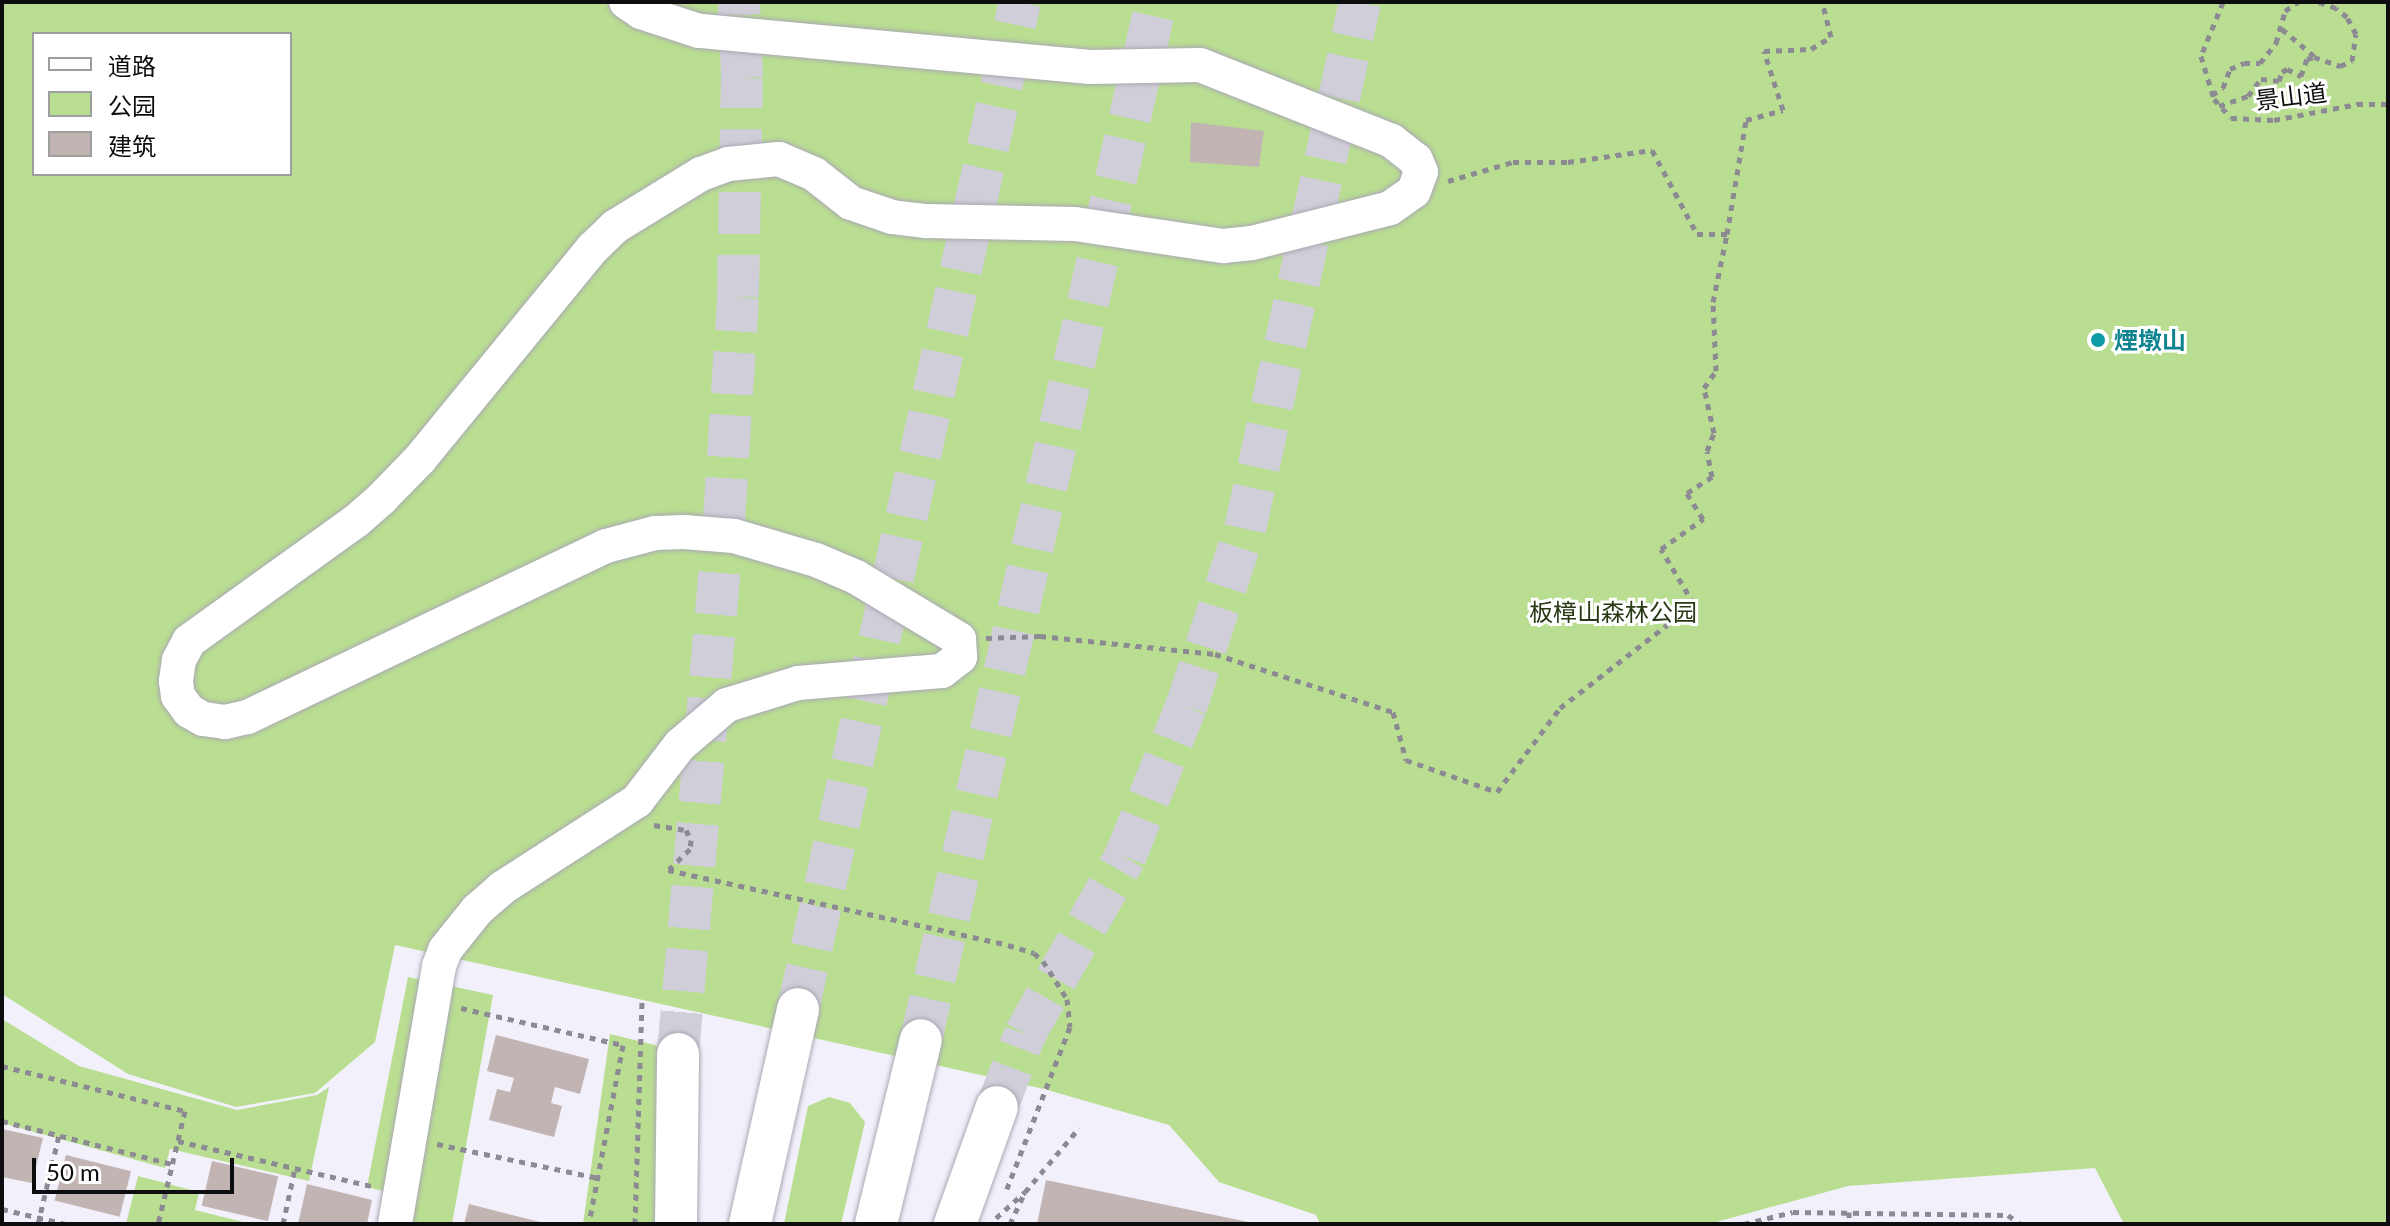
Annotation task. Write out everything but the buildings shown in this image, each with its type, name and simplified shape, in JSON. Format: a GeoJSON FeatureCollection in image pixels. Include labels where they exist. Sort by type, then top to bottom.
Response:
{"type":"FeatureCollection","features":[{"type":"Feature","properties":{"kind":"main road"},"geometry":{"type":"LineString","coordinates":[[750,1224],[798,1009]]}},
{"type":"Feature","properties":{"kind":"main road"},"geometry":{"type":"LineString","coordinates":[[876,1224],[921,1040]]}},
{"type":"Feature","properties":{"kind":"main road"},"geometry":{"type":"LineString","coordinates":[[676,1224],[678,1054]]}},
{"type":"Feature","properties":{"kind":"main road"},"geometry":{"type":"LineString","coordinates":[[955,1224],[997,1107]]}},
{"type":"Feature","properties":{"kind":"lane"},"geometry":{"type":"LineString","coordinates":[[397,1208],[445,950],[477,910],[502,888],[637,801],[680,745],[727,705],[798,683],[942,671],[960,657],[959,639],[856,577],[816,560],[734,536],[655,533],[606,546],[247,717],[225,722],[203,719],[189,711],[178,696],[176,681],[179,660],[189,641],[204,627],[356,521],[399,482],[616,226],[701,174],[728,164],[779,159],[814,174],[851,203],[892,217],[926,221],[1075,224],[1212,246],[1252,243],[1390,208],[1414,191],[1421,172],[1403,147],[1212,68],[1188,64],[1075,66],[699,31],[641,12],[626,2]]}},
{"type":"Feature","properties":{"kind":"path"},"geometry":{"type":"LineString","coordinates":[[959,639],[1040,636],[1215,654],[1393,712],[1406,760],[1497,792],[1560,708],[1694,604],[1661,549],[1703,519],[1687,493],[1712,477],[1707,451],[1714,433],[1704,388],[1716,371],[1713,302],[1746,120],[1783,110],[1764,51],[1811,49],[1831,37],[1822,2]]}},
{"type":"Feature","properties":{"kind":"path"},"geometry":{"type":"LineString","coordinates":[[2223,2],[2201,56],[2212,95],[2219,106],[2248,96],[2261,79],[2279,81],[2282,72],[2287,69],[2301,76],[2307,59],[2314,57]]}},
{"type":"Feature","properties":{"kind":"path"},"geometry":{"type":"LineString","coordinates":[[2212,95],[2223,88],[2230,69],[2244,63],[2260,63],[2276,43],[2285,11],[2298,2]]}},
{"type":"Feature","properties":{"kind":"path"},"geometry":{"type":"LineString","coordinates":[[2282,28],[2314,57],[2340,66],[2352,61],[2356,34],[2347,17],[2336,8],[2319,2]]}},
{"type":"Feature","properties":{"kind":"path","name":"景山道"},"geometry":{"type":"LineString","coordinates":[[2219,106],[2231,118],[2274,120],[2357,104],[2388,104]]}},
{"type":"Feature","properties":{"kind":"path"},"geometry":{"type":"LineString","coordinates":[[1414,191],[1513,162],[1568,162],[1652,150],[1697,234],[1727,234]]}},
{"type":"Feature","properties":{"kind":"path"},"geometry":{"type":"LineString","coordinates":[[612,819],[686,830],[691,840],[690,849],[668,870],[1008,945],[1034,953],[1043,961],[1067,999],[1070,1027],[993,1224]]}},
{"type":"Feature","properties":{"kind":"path"},"geometry":{"type":"LineString","coordinates":[[635,1224],[642,1000]]}},
{"type":"Feature","properties":{"kind":"path"},"geometry":{"type":"LineString","coordinates":[[433,1002],[623,1045],[589,1224]]}},
{"type":"Feature","properties":{"kind":"path"},"geometry":{"type":"LineString","coordinates":[[2,1066],[185,1111],[158,1224]]}},
{"type":"Feature","properties":{"kind":"path"},"geometry":{"type":"LineString","coordinates":[[2,1121],[172,1164]]}},
{"type":"Feature","properties":{"kind":"path"},"geometry":{"type":"LineString","coordinates":[[997,1216],[1025,1192],[1079,1128]]}},
{"type":"Feature","properties":{"kind":"path"},"geometry":{"type":"LineString","coordinates":[[39,1221],[59,1135]]}},
{"type":"Feature","properties":{"kind":"path"},"geometry":{"type":"LineString","coordinates":[[408,1139],[598,1178]]}},
{"type":"Feature","properties":{"kind":"path"},"geometry":{"type":"LineString","coordinates":[[178,1141],[295,1168],[397,1208]]}},
{"type":"Feature","properties":{"kind":"path"},"geometry":{"type":"LineString","coordinates":[[283,1224],[295,1168]]}},
{"type":"Feature","properties":{"kind":"path"},"geometry":{"type":"LineString","coordinates":[[1010,1224],[1025,1192]]}},
{"type":"Feature","properties":{"kind":"path"},"geometry":{"type":"LineString","coordinates":[[2,1209],[39,1221],[66,1224]]}},
{"type":"Feature","properties":{"kind":"path"},"geometry":{"type":"LineString","coordinates":[[1744,1224],[1793,1212],[2008,1215],[2020,1224]]}},
{"type":"Feature","properties":{"kind":"path"},"geometry":{"type":"LineString","coordinates":[[1849,1212],[1849,1224]]}},
{"type":"Feature","properties":{"kind":"green space","name":"板樟山森林公园"},"geometry":{"type":"Polygon","coordinates":[[[2,2],[2388,2],[2388,1224],[2124,1224],[2095,1168],[1848,1186],[1709,1224],[1320,1224],[1316,1215],[1219,1182],[1169,1125],[1044,1089],[395,945],[375,1042],[315,1093],[236,1107],[128,1074],[2,994],[2,2]]]}},
{"type":"Feature","properties":{"kind":"green space"},"geometry":{"type":"Polygon","coordinates":[[[408,977],[493,995],[452,1224],[405,1224],[408,1197],[367,1187],[408,977]]]}},
{"type":"Feature","properties":{"kind":"green space"},"geometry":{"type":"Polygon","coordinates":[[[2,1019],[79,1066],[237,1110],[317,1095],[329,1087],[309,1181],[170,1149],[165,1168],[2,1123],[2,1019]]]}},
{"type":"Feature","properties":{"kind":"green space"},"geometry":{"type":"Polygon","coordinates":[[[610,1034],[671,1049],[659,1224],[583,1224],[610,1034]]]}},
{"type":"Feature","properties":{"kind":"green space"},"geometry":{"type":"Polygon","coordinates":[[[829,1097],[850,1103],[865,1122],[841,1224],[784,1224],[808,1106],[829,1097]]]}},
{"type":"Feature","properties":{"kind":"green space"},"geometry":{"type":"Polygon","coordinates":[[[138,1176],[199,1192],[195,1210],[251,1224],[126,1224],[138,1176]]]}},
{"type":"Feature","properties":{"kind":"tunnel"},"geometry":{"type":"LineString","coordinates":[[678,1054],[724,520],[738,297],[742,78],[739,2]]}},
{"type":"Feature","properties":{"kind":"tunnel"},"geometry":{"type":"LineString","coordinates":[[798,1009],[1020,2]]}},
{"type":"Feature","properties":{"kind":"tunnel"},"geometry":{"type":"LineString","coordinates":[[921,1040],[1156,2]]}},
{"type":"Feature","properties":{"kind":"tunnel"},"geometry":{"type":"LineString","coordinates":[[997,1107],[1025,1034],[1125,857],[1186,707],[1245,529],[1360,2]]}},
{"type":"Feature","properties":{"kind":"place","name":"煙墩山"},"geometry":{"type":"Point","coordinates":[2098,340]}}]}
